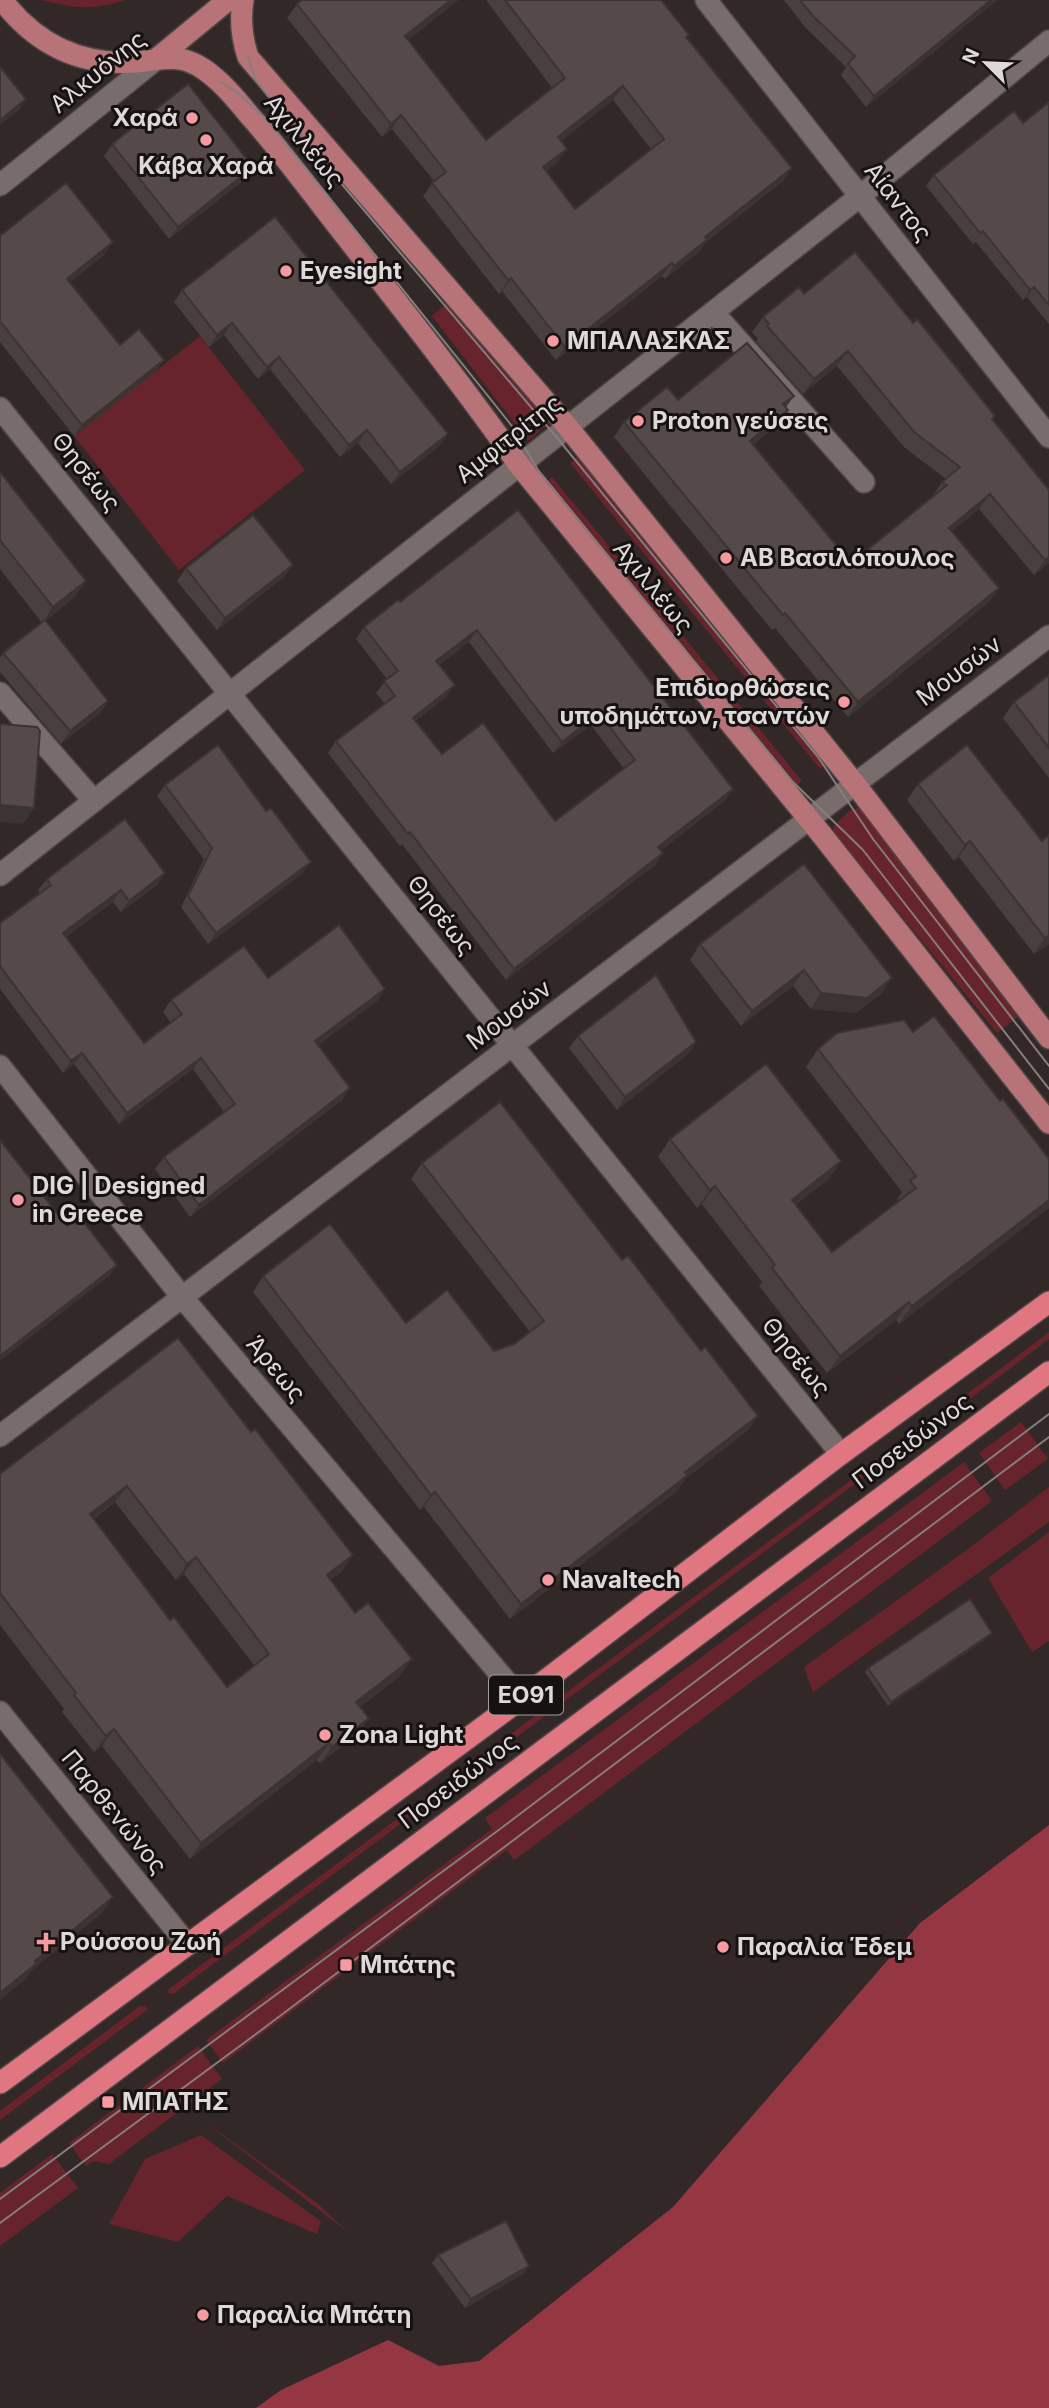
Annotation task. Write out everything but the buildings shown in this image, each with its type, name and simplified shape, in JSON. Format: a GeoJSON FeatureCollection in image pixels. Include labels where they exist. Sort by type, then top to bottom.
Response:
{"type":"FeatureCollection","features":[{"type":"Feature","properties":{"kind":"highway","name":"Ποσειδώνος"},"geometry":{"type":"LineString","coordinates":[[0,2083],[521,1699],[841,1454],[1049,1302]]}},
{"type":"Feature","properties":{"kind":"highway","name":"Ποσειδώνος"},"geometry":{"type":"LineString","coordinates":[[0,2157],[1049,1372]]}},
{"type":"Feature","properties":{"kind":"main road"},"geometry":{"type":"LineString","coordinates":[[2,0],[29,30],[47,44],[68,54],[102,61],[135,62],[159,57]]}},
{"type":"Feature","properties":{"kind":"main road","name":"Αλκυόνης"},"geometry":{"type":"LineString","coordinates":[[159,57],[228,0]]}},
{"type":"Feature","properties":{"kind":"main road","name":"Αχιλλέως"},"geometry":{"type":"LineString","coordinates":[[243,0],[243,35],[248,57],[567,426],[855,784],[1049,1038]]}},
{"type":"Feature","properties":{"kind":"main road","name":"Αχιλλέως"},"geometry":{"type":"LineString","coordinates":[[159,57],[192,62],[221,82],[285,158],[478,407],[519,465],[808,819],[1049,1123]]}},
{"type":"Feature","properties":{"kind":"street","name":"Αίαντος"},"geometry":{"type":"LineString","coordinates":[[706,0],[1049,437]]}},
{"type":"Feature","properties":{"kind":"street","name":"Αμφιτρίτης"},"geometry":{"type":"LineString","coordinates":[[0,875],[859,198],[1049,41]]}},
{"type":"Feature","properties":{"kind":"street","name":"Αλκυόνης"},"geometry":{"type":"LineString","coordinates":[[0,185],[159,57]]}},
{"type":"Feature","properties":{"kind":"street"},"geometry":{"type":"LineString","coordinates":[[713,312],[864,482]]}},
{"type":"Feature","properties":{"kind":"street","name":"Θησέως"},"geometry":{"type":"LineString","coordinates":[[0,408],[232,692],[511,1046],[841,1454]]}},
{"type":"Feature","properties":{"kind":"street","name":"Μουσών"},"geometry":{"type":"LineString","coordinates":[[0,1436],[1049,636]]}},
{"type":"Feature","properties":{"kind":"street"},"geometry":{"type":"LineString","coordinates":[[0,693],[94,801]]}},
{"type":"Feature","properties":{"kind":"street","name":"Άρεως"},"geometry":{"type":"LineString","coordinates":[[0,1066],[182,1297],[521,1699]]}},
{"type":"Feature","properties":{"kind":"street","name":"Παρθενώνος"},"geometry":{"type":"LineString","coordinates":[[0,1712],[187,1944]]}},
{"type":"Feature","properties":{"kind":"shaded area"},"geometry":{"type":"Polygon","coordinates":[[[41,0],[125,0],[102,6],[83,7],[41,0]]]}},
{"type":"Feature","properties":{"kind":"shaded area"},"geometry":{"type":"Polygon","coordinates":[[[449,301],[551,421],[528,441],[432,316],[449,301]]]}},
{"type":"Feature","properties":{"kind":"shaded area"},"geometry":{"type":"Polygon","coordinates":[[[200,336],[305,470],[179,570],[74,436],[200,336]]]}},
{"type":"Feature","properties":{"kind":"shaded area"},"geometry":{"type":"Polygon","coordinates":[[[579,456],[829,761],[820,769],[570,463],[579,456]]]}},
{"type":"Feature","properties":{"kind":"shaded area"},"geometry":{"type":"Polygon","coordinates":[[[552,477],[802,781],[792,789],[543,485],[552,477]]]}},
{"type":"Feature","properties":{"kind":"shaded area"},"geometry":{"type":"Polygon","coordinates":[[[858,808],[867,815],[1018,1017],[997,1033],[835,834],[833,827],[849,811],[858,808]]]}},
{"type":"Feature","properties":{"kind":"shaded area"},"geometry":{"type":"Polygon","coordinates":[[[1049,1332],[1049,1339],[955,1410],[951,1409],[951,1406],[1049,1332]]]}},
{"type":"Feature","properties":{"kind":"shaded area"},"geometry":{"type":"Polygon","coordinates":[[[933,1419],[935,1424],[173,1994],[168,1993],[169,1989],[933,1419]]]}},
{"type":"Feature","properties":{"kind":"shaded area"},"geometry":{"type":"Polygon","coordinates":[[[1021,1422],[1048,1459],[1005,1490],[979,1453],[1021,1422]]]}},
{"type":"Feature","properties":{"kind":"shaded area"},"geometry":{"type":"Polygon","coordinates":[[[964,1462],[992,1501],[528,1850],[514,1860],[507,1850],[223,2063],[206,2040],[492,1829],[485,1818],[964,1462]]]}},
{"type":"Feature","properties":{"kind":"shaded area"},"geometry":{"type":"Polygon","coordinates":[[[1049,1487],[1049,1522],[813,1692],[804,1667],[1049,1487]]]}},
{"type":"Feature","properties":{"kind":"shaded area"},"geometry":{"type":"Polygon","coordinates":[[[1049,1532],[1049,1641],[1032,1652],[988,1578],[1049,1532]]]}},
{"type":"Feature","properties":{"kind":"shaded area"},"geometry":{"type":"Polygon","coordinates":[[[1049,1825],[1049,2408],[256,2408],[281,2390],[388,2340],[439,2366],[479,2361],[673,2207],[920,1923],[1049,1825]]]}},
{"type":"Feature","properties":{"kind":"shaded area"},"geometry":{"type":"Polygon","coordinates":[[[140,2006],[146,2006],[147,2010],[0,2120],[0,2111],[140,2006]]]}},
{"type":"Feature","properties":{"kind":"shaded area"},"geometry":{"type":"Polygon","coordinates":[[[198,2046],[222,2079],[109,2164],[93,2161],[86,2166],[69,2143],[198,2046]]]}},
{"type":"Feature","properties":{"kind":"shaded area"},"geometry":{"type":"Polygon","coordinates":[[[201,2119],[317,2203],[349,2233],[201,2119]]]}},
{"type":"Feature","properties":{"kind":"shaded area"},"geometry":{"type":"Polygon","coordinates":[[[201,2135],[321,2221],[317,2234],[227,2196],[178,2242],[109,2224],[145,2159],[201,2135]]]}},
{"type":"Feature","properties":{"kind":"shaded area"},"geometry":{"type":"Polygon","coordinates":[[[52,2154],[78,2188],[0,2246],[0,2193],[52,2154]]]}},
{"type":"Feature","properties":{"kind":"tram line"},"geometry":{"type":"LineString","coordinates":[[248,57],[255,79],[278,109],[558,439],[818,757],[873,839],[1049,1066]]}},
{"type":"Feature","properties":{"kind":"tram line"},"geometry":{"type":"LineString","coordinates":[[221,82],[237,92],[267,120],[512,426],[538,470],[792,781],[863,850],[1049,1089]]}},
{"type":"Feature","properties":{"kind":"tram line"},"geometry":{"type":"LineString","coordinates":[[0,2199],[496,1832],[1049,1414]]}},
{"type":"Feature","properties":{"kind":"tram line"},"geometry":{"type":"LineString","coordinates":[[0,2223],[256,2034],[1049,1437]]}},
{"type":"Feature","properties":{"kind":"place","name":"Χαρά"},"geometry":{"type":"Point","coordinates":[192,118]}},
{"type":"Feature","properties":{"kind":"place","name":"Κάβα Χαρά"},"geometry":{"type":"Point","coordinates":[206,140]}},
{"type":"Feature","properties":{"kind":"place","name":"Eyesight"},"geometry":{"type":"Point","coordinates":[286,271]}},
{"type":"Feature","properties":{"kind":"place","name":"ΜΠΑΛΑΣΚΑΣ"},"geometry":{"type":"Point","coordinates":[553,341]}},
{"type":"Feature","properties":{"kind":"place","name":"Proton γεύσεις"},"geometry":{"type":"Point","coordinates":[638,421]}},
{"type":"Feature","properties":{"kind":"place","name":"ΑΒ Βασιλόπουλος"},"geometry":{"type":"Point","coordinates":[726,558]}},
{"type":"Feature","properties":{"kind":"place","name":"Επιδιορθώσεις υποδημάτων, τσαντών"},"geometry":{"type":"Point","coordinates":[844,702]}},
{"type":"Feature","properties":{"kind":"place","name":"DIG | Designed in Greece"},"geometry":{"type":"Point","coordinates":[18,1200]}},
{"type":"Feature","properties":{"kind":"place","name":"Navaltech"},"geometry":{"type":"Point","coordinates":[548,1580]}},
{"type":"Feature","properties":{"kind":"place","name":"Zona Light"},"geometry":{"type":"Point","coordinates":[325,1735]}},
{"type":"Feature","properties":{"kind":"place","name":"Ρούσσου Ζωή"},"geometry":{"type":"Point","coordinates":[46,1942]}},
{"type":"Feature","properties":{"kind":"place","name":"Παραλία Έδεμ"},"geometry":{"type":"Point","coordinates":[723,1947]}},
{"type":"Feature","properties":{"kind":"place","name":"Μπάτης"},"geometry":{"type":"Point","coordinates":[346,1965]}},
{"type":"Feature","properties":{"kind":"place","name":"ΜΠΑΤΗΣ"},"geometry":{"type":"Point","coordinates":[108,2102]}},
{"type":"Feature","properties":{"kind":"place","name":"Παραλία Μπάτη"},"geometry":{"type":"Point","coordinates":[203,2315]}}]}
